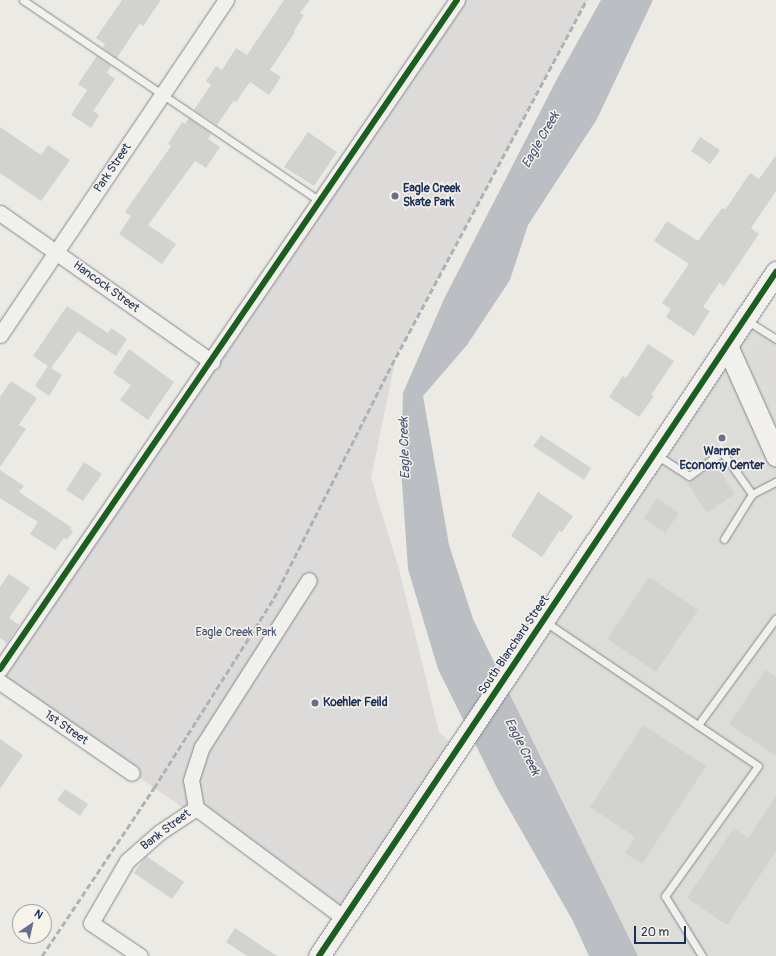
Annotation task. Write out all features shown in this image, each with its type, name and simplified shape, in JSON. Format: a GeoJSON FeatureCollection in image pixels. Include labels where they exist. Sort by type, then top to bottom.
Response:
{"type":"FeatureCollection","features":[{"type":"Feature","properties":{"kind":"street","name":"Park Street"},"geometry":{"type":"LineString","coordinates":[[0,335],[226,0]]}},
{"type":"Feature","properties":{"kind":"street"},"geometry":{"type":"LineString","coordinates":[[0,669],[212,362],[457,0]]}},
{"type":"Feature","properties":{"kind":"street","name":"Hancock Street"},"geometry":{"type":"LineString","coordinates":[[0,213],[212,362]]}},
{"type":"Feature","properties":{"kind":"street","name":"South Blanchard Street"},"geometry":{"type":"LineString","coordinates":[[319,956],[776,272]]}},
{"type":"Feature","properties":{"kind":"street"},"geometry":{"type":"LineString","coordinates":[[727,346],[776,455]]}},
{"type":"Feature","properties":{"kind":"street","name":"Bank Street"},"geometry":{"type":"LineString","coordinates":[[140,956],[91,923],[127,862],[160,832],[196,808],[191,780],[202,747],[309,580]]}},
{"type":"Feature","properties":{"kind":"street","name":"1st Street"},"geometry":{"type":"LineString","coordinates":[[0,682],[132,773]]}},
{"type":"Feature","properties":{"kind":"street"},"geometry":{"type":"LineString","coordinates":[[196,808],[344,918]]}},
{"type":"Feature","properties":{"kind":"lane"},"geometry":{"type":"LineString","coordinates":[[23,0],[320,202]]}},
{"type":"Feature","properties":{"kind":"lane"},"geometry":{"type":"LineString","coordinates":[[745,319],[776,339]]}},
{"type":"Feature","properties":{"kind":"lane"},"geometry":{"type":"LineString","coordinates":[[655,454],[689,476],[722,452],[752,494]]}},
{"type":"Feature","properties":{"kind":"lane"},"geometry":{"type":"LineString","coordinates":[[724,539],[752,494],[776,482]]}},
{"type":"Feature","properties":{"kind":"lane"},"geometry":{"type":"LineString","coordinates":[[698,725],[776,618]]}},
{"type":"Feature","properties":{"kind":"lane"},"geometry":{"type":"LineString","coordinates":[[543,621],[758,766],[665,896],[702,956]]}},
{"type":"Feature","properties":{"kind":"shaded area"},"geometry":{"type":"Polygon","coordinates":[[[745,319],[776,339],[776,956],[638,956],[507,690],[745,319]]]}},
{"type":"Feature","properties":{"kind":"green space","name":"Eagle Creek Park"},"geometry":{"type":"Polygon","coordinates":[[[457,0],[587,0],[396,357],[371,478],[399,569],[439,732],[458,748],[344,918],[0,682],[0,669],[457,0]]]}},
{"type":"Feature","properties":{"kind":"green space"},"geometry":{"type":"Polygon","coordinates":[[[759,337],[776,350],[776,404],[758,367],[755,355],[759,337]]]}},
{"type":"Feature","properties":{"kind":"water","name":"Eagle Creek"},"geometry":{"type":"Polygon","coordinates":[[[601,0],[653,0],[597,119],[528,225],[510,280],[467,345],[423,396],[449,545],[473,619],[638,956],[589,956],[573,921],[497,788],[438,669],[408,569],[401,467],[403,393],[444,299],[558,77],[601,0]]]}},
{"type":"Feature","properties":{"kind":"building"},"geometry":{"type":"Polygon","coordinates":[[[122,0],[161,0],[143,26],[140,23],[117,58],[103,48],[105,44],[96,38],[122,0]]]}},
{"type":"Feature","properties":{"kind":"building"},"geometry":{"type":"Polygon","coordinates":[[[284,0],[310,0],[300,13],[304,15],[294,31],[295,32],[270,70],[281,77],[269,95],[250,82],[236,102],[234,100],[217,125],[194,110],[211,85],[206,81],[216,66],[222,70],[236,48],[247,55],[284,0]]]}},
{"type":"Feature","properties":{"kind":"building"},"geometry":{"type":"Polygon","coordinates":[[[97,56],[111,66],[107,73],[115,79],[93,111],[99,115],[91,128],[71,115],[87,90],[78,84],[97,56]]]}},
{"type":"Feature","properties":{"kind":"building"},"geometry":{"type":"Polygon","coordinates":[[[189,118],[211,134],[208,139],[220,147],[206,168],[195,161],[148,225],[176,244],[162,264],[119,234],[131,216],[125,212],[171,146],[168,144],[182,122],[185,124],[189,118]]]}},
{"type":"Feature","properties":{"kind":"building"},"geometry":{"type":"Polygon","coordinates":[[[0,127],[41,155],[48,145],[70,160],[41,201],[0,173],[0,127]]]}},
{"type":"Feature","properties":{"kind":"building"},"geometry":{"type":"Polygon","coordinates":[[[308,132],[337,152],[314,186],[284,167],[308,132]]]}},
{"type":"Feature","properties":{"kind":"building"},"geometry":{"type":"Polygon","coordinates":[[[700,137],[720,150],[710,164],[691,151],[700,137]]]}},
{"type":"Feature","properties":{"kind":"building"},"geometry":{"type":"Polygon","coordinates":[[[776,155],[776,191],[751,228],[759,234],[724,286],[719,283],[703,307],[710,311],[694,336],[666,317],[671,309],[662,303],[689,264],[654,241],[667,221],[698,241],[722,208],[725,210],[750,173],[759,179],[776,155]]]}},
{"type":"Feature","properties":{"kind":"building"},"geometry":{"type":"Polygon","coordinates":[[[67,306],[108,333],[111,328],[127,339],[116,356],[78,331],[51,368],[62,375],[49,396],[35,386],[48,366],[33,356],[67,306]]]}},
{"type":"Feature","properties":{"kind":"building"},"geometry":{"type":"Polygon","coordinates":[[[648,344],[674,361],[651,395],[654,396],[639,417],[609,397],[623,376],[626,378],[648,344]]]}},
{"type":"Feature","properties":{"kind":"building"},"geometry":{"type":"Polygon","coordinates":[[[129,349],[174,382],[148,420],[120,400],[131,385],[113,373],[129,349]]]}},
{"type":"Feature","properties":{"kind":"building"},"geometry":{"type":"Polygon","coordinates":[[[11,381],[37,398],[19,425],[26,429],[0,467],[0,397],[11,381]]]}},
{"type":"Feature","properties":{"kind":"building"},"geometry":{"type":"Polygon","coordinates":[[[541,435],[591,468],[584,480],[533,446],[541,435]]]}},
{"type":"Feature","properties":{"kind":"building"},"geometry":{"type":"Polygon","coordinates":[[[84,462],[102,474],[83,501],[66,490],[84,462]]]}},
{"type":"Feature","properties":{"kind":"building"},"geometry":{"type":"Polygon","coordinates":[[[716,465],[735,494],[707,513],[687,483],[716,465]]]}},
{"type":"Feature","properties":{"kind":"building"},"geometry":{"type":"Polygon","coordinates":[[[0,470],[24,486],[19,492],[71,527],[70,529],[73,531],[67,540],[64,538],[55,550],[30,534],[38,522],[0,498],[0,470]]]}},
{"type":"Feature","properties":{"kind":"building"},"geometry":{"type":"Polygon","coordinates":[[[538,492],[573,516],[562,532],[559,531],[542,557],[511,536],[538,492]]]}},
{"type":"Feature","properties":{"kind":"building"},"geometry":{"type":"Polygon","coordinates":[[[657,498],[679,513],[665,533],[644,518],[657,498]]]}},
{"type":"Feature","properties":{"kind":"building"},"geometry":{"type":"Polygon","coordinates":[[[9,574],[30,588],[9,618],[19,625],[7,643],[0,638],[0,587],[9,574]]]}},
{"type":"Feature","properties":{"kind":"building"},"geometry":{"type":"Polygon","coordinates":[[[649,577],[698,610],[656,672],[607,639],[649,577]]]}},
{"type":"Feature","properties":{"kind":"building"},"geometry":{"type":"Polygon","coordinates":[[[765,670],[776,677],[776,756],[729,724],[765,670]]]}},
{"type":"Feature","properties":{"kind":"building"},"geometry":{"type":"Polygon","coordinates":[[[643,725],[706,766],[642,864],[625,853],[635,837],[590,807],[643,725]]]}},
{"type":"Feature","properties":{"kind":"building"},"geometry":{"type":"Polygon","coordinates":[[[0,739],[23,755],[0,789],[0,739]]]}},
{"type":"Feature","properties":{"kind":"building"},"geometry":{"type":"Polygon","coordinates":[[[65,789],[88,804],[80,816],[57,800],[65,789]]]}},
{"type":"Feature","properties":{"kind":"building"},"geometry":{"type":"Polygon","coordinates":[[[776,796],[776,851],[727,925],[687,898],[734,828],[748,838],[776,796]]]}},
{"type":"Feature","properties":{"kind":"building"},"geometry":{"type":"Polygon","coordinates":[[[146,856],[184,882],[172,899],[134,873],[146,856]]]}},
{"type":"Feature","properties":{"kind":"building"},"geometry":{"type":"Polygon","coordinates":[[[235,928],[277,956],[247,956],[226,942],[235,928]]]}},
{"type":"Feature","properties":{"kind":"railway"},"geometry":{"type":"LineString","coordinates":[[42,956],[154,788],[274,598],[396,357],[587,0]]}},
{"type":"Feature","properties":{"kind":"cycle path"},"geometry":{"type":"LineString","coordinates":[[0,669],[457,0]]}},
{"type":"Feature","properties":{"kind":"cycle path"},"geometry":{"type":"LineString","coordinates":[[319,956],[776,272]]}},
{"type":"Feature","properties":{"kind":"place","name":"Eagle Creek Skate Park"},"geometry":{"type":"Point","coordinates":[395,196]}},
{"type":"Feature","properties":{"kind":"place","name":"Warner Economy Center"},"geometry":{"type":"Point","coordinates":[722,438]}},
{"type":"Feature","properties":{"kind":"place","name":"Koehler Feild"},"geometry":{"type":"Point","coordinates":[315,703]}}]}
